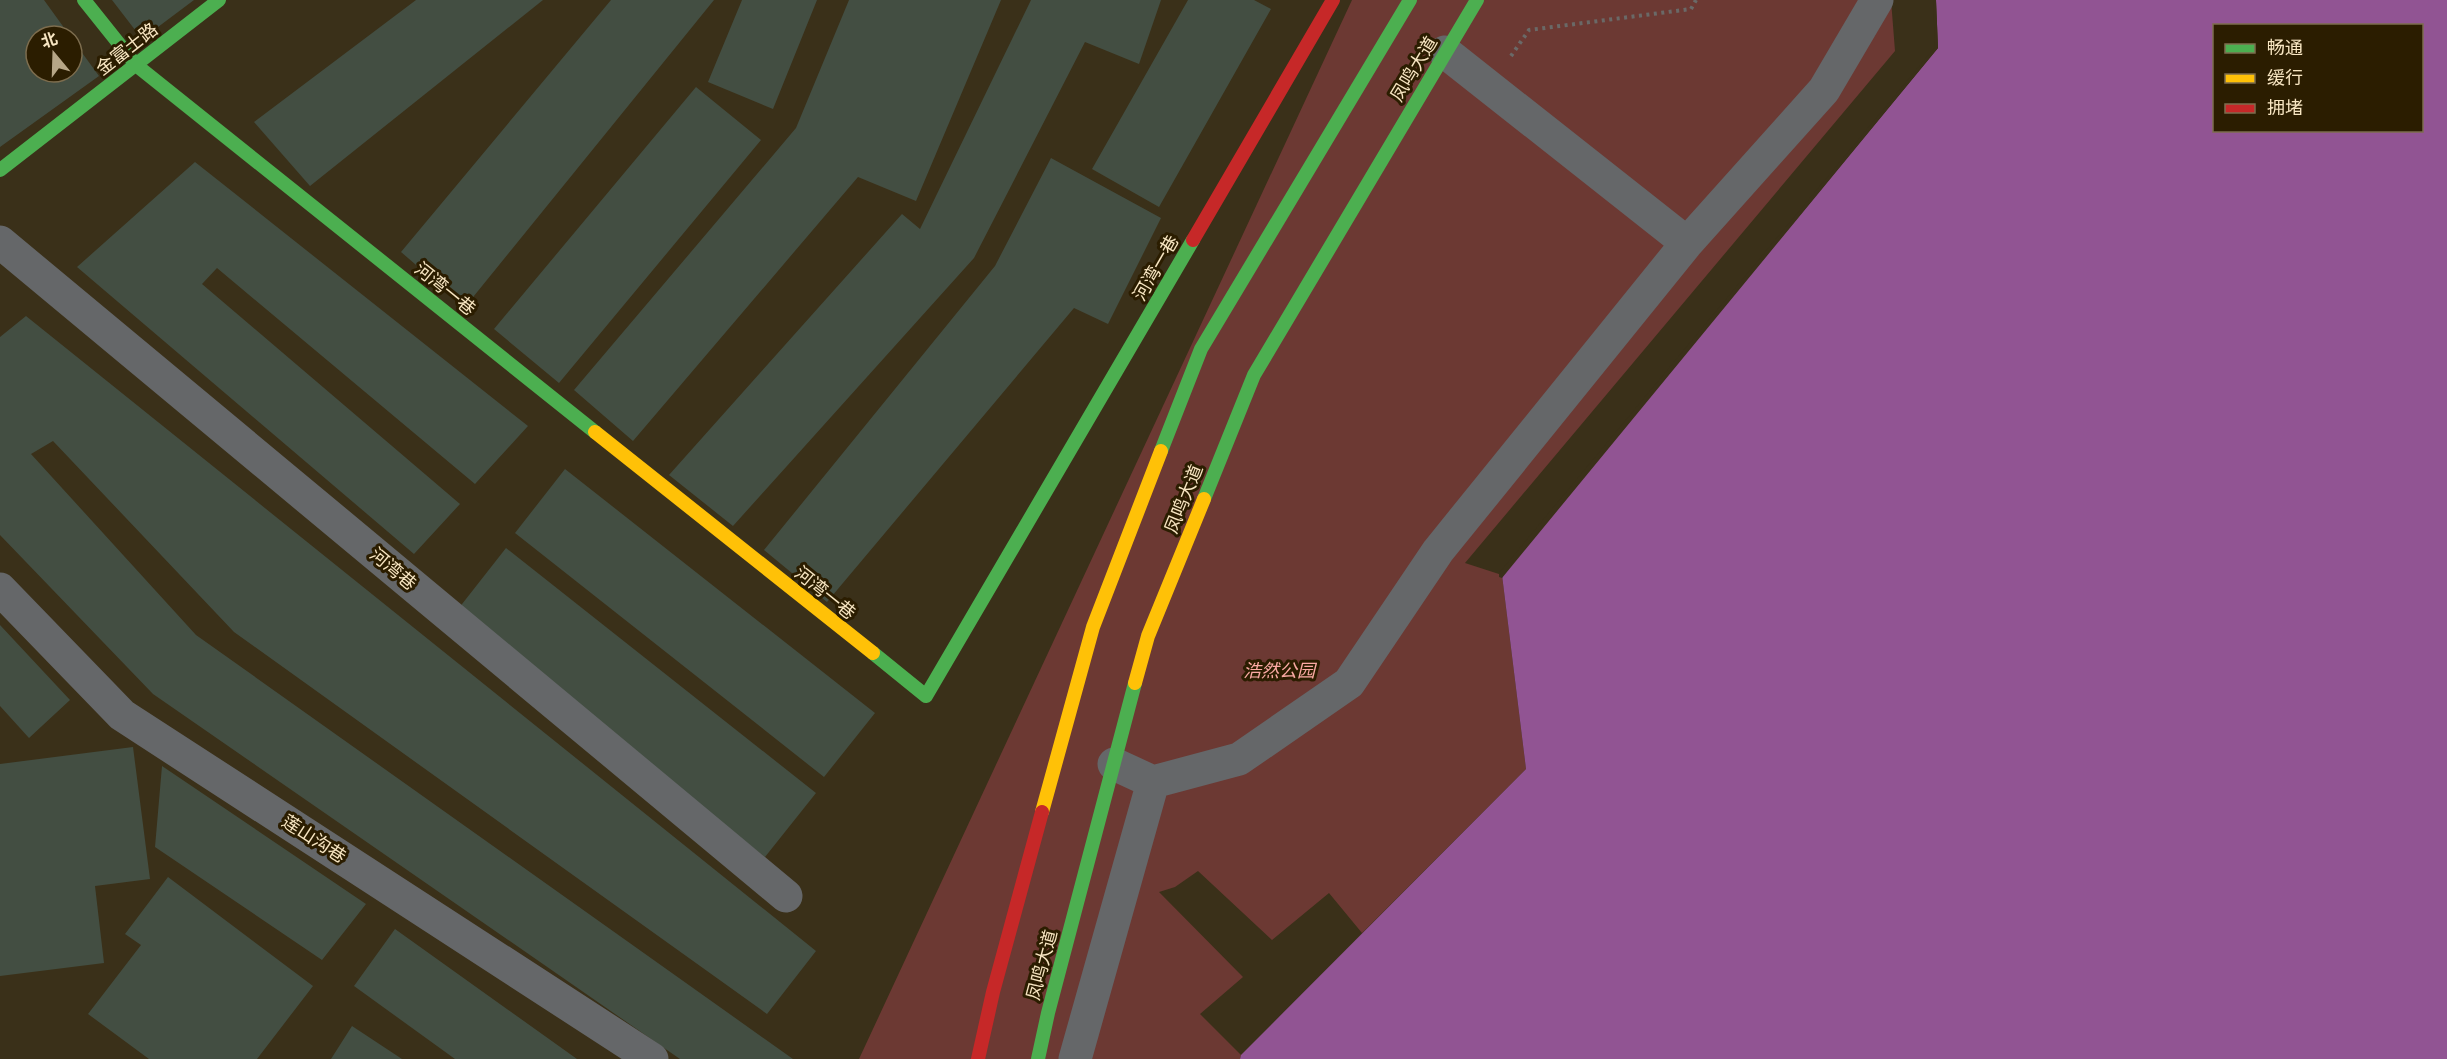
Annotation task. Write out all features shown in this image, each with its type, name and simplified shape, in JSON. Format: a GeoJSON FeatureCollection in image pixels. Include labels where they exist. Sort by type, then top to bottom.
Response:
{"type":"FeatureCollection","features":[{"type":"Feature","properties":{"kind":"main road","name":"河湾一巷"},"geometry":{"type":"LineString","coordinates":[[84,0],[136,65],[926,696],[1334,0]]}},
{"type":"Feature","properties":{"kind":"main road","name":"金富士路"},"geometry":{"type":"LineString","coordinates":[[0,171],[219,0]]}},
{"type":"Feature","properties":{"kind":"main road","name":"凤鸣大道"},"geometry":{"type":"LineString","coordinates":[[978,1059],[993,992],[1093,627],[1201,349],[1410,0]]}},
{"type":"Feature","properties":{"kind":"main road","name":"凤鸣大道"},"geometry":{"type":"LineString","coordinates":[[1038,1059],[1048,1013],[1148,636],[1254,375],[1477,0]]}},
{"type":"Feature","properties":{"kind":"street"},"geometry":{"type":"LineString","coordinates":[[1114,764],[1153,782],[1239,759],[1349,683],[1438,551],[1687,243],[1824,90],[1877,0]]}},
{"type":"Feature","properties":{"kind":"street"},"geometry":{"type":"LineString","coordinates":[[1445,52],[1687,243]]}},
{"type":"Feature","properties":{"kind":"street","name":"河湾巷"},"geometry":{"type":"LineString","coordinates":[[0,242],[786,896]]}},
{"type":"Feature","properties":{"kind":"street","name":"莲山沟巷"},"geometry":{"type":"LineString","coordinates":[[0,589],[122,715],[652,1059]]}},
{"type":"Feature","properties":{"kind":"street"},"geometry":{"type":"LineString","coordinates":[[1075,1059],[1153,782]]}},
{"type":"Feature","properties":{"kind":"path"},"geometry":{"type":"LineString","coordinates":[[1490,86],[1529,30],[1691,9],[1696,0]]}},
{"type":"Feature","properties":{"kind":"green space","name":"浩然公园"},"geometry":{"type":"Polygon","coordinates":[[[1352,0],[1891,0],[1895,51],[1465,563],[1502,575],[1526,769],[1362,933],[1329,893],[1272,940],[1198,871],[1175,887],[1159,892],[1243,977],[1200,1014],[1241,1055],[1240,1059],[859,1059],[1352,0]]]}},
{"type":"Feature","properties":{"kind":"shaded area"},"geometry":{"type":"Polygon","coordinates":[[[1936,0],[2447,0],[2447,1059],[1240,1059],[1241,1055],[1526,769],[1502,575],[1938,48],[1936,0]]]}},
{"type":"Feature","properties":{"kind":"pier"},"geometry":{"type":"Polygon","coordinates":[[[1933,0],[1936,0],[1938,48],[1502,578],[1499,577],[1499,573],[1935,47],[1933,0]]]}},
{"type":"Feature","properties":{"kind":"building"},"geometry":{"type":"Polygon","coordinates":[[[0,0],[44,0],[61,24],[24,24],[24,84],[84,84],[84,55],[99,76],[0,147],[0,0]]]}},
{"type":"Feature","properties":{"kind":"building"},"geometry":{"type":"Polygon","coordinates":[[[112,0],[194,0],[142,39],[112,0]]]}},
{"type":"Feature","properties":{"kind":"building"},"geometry":{"type":"Polygon","coordinates":[[[416,0],[543,0],[310,186],[254,122],[416,0]]]}},
{"type":"Feature","properties":{"kind":"building"},"geometry":{"type":"Polygon","coordinates":[[[611,0],[714,0],[465,307],[401,252],[611,0]]]}},
{"type":"Feature","properties":{"kind":"building"},"geometry":{"type":"Polygon","coordinates":[[[742,0],[817,0],[773,109],[708,82],[742,0]]]}},
{"type":"Feature","properties":{"kind":"building"},"geometry":{"type":"Polygon","coordinates":[[[849,0],[1001,0],[916,201],[858,177],[633,441],[574,390],[796,128],[849,0]]]}},
{"type":"Feature","properties":{"kind":"building"},"geometry":{"type":"Polygon","coordinates":[[[1031,0],[1161,0],[1139,64],[1085,42],[974,258],[733,526],[669,475],[902,214],[920,229],[1031,0]]]}},
{"type":"Feature","properties":{"kind":"building"},"geometry":{"type":"Polygon","coordinates":[[[1188,0],[1254,0],[1271,9],[1159,207],[1092,169],[1188,0]]]}},
{"type":"Feature","properties":{"kind":"building"},"geometry":{"type":"Polygon","coordinates":[[[696,87],[761,140],[559,383],[494,329],[696,87]]]}},
{"type":"Feature","properties":{"kind":"building"},"geometry":{"type":"Polygon","coordinates":[[[1051,158],[1161,218],[1108,324],[1074,308],[827,602],[764,550],[995,266],[1051,158]]]}},
{"type":"Feature","properties":{"kind":"building"},"geometry":{"type":"Polygon","coordinates":[[[195,162],[528,426],[475,484],[217,268],[202,284],[460,504],[414,554],[77,267],[195,162]]]}},
{"type":"Feature","properties":{"kind":"building"},"geometry":{"type":"Polygon","coordinates":[[[26,316],[816,951],[767,1014],[234,632],[53,441],[31,454],[196,635],[793,1059],[680,1059],[153,694],[0,535],[0,337],[26,316]]]}},
{"type":"Feature","properties":{"kind":"building"},"geometry":{"type":"Polygon","coordinates":[[[565,469],[875,713],[824,777],[515,533],[565,469]]]}},
{"type":"Feature","properties":{"kind":"building"},"geometry":{"type":"Polygon","coordinates":[[[506,548],[816,793],[765,857],[455,613],[506,548]]]}},
{"type":"Feature","properties":{"kind":"building"},"geometry":{"type":"Polygon","coordinates":[[[0,625],[70,700],[29,738],[0,706],[0,625]]]}},
{"type":"Feature","properties":{"kind":"building"},"geometry":{"type":"Polygon","coordinates":[[[133,747],[150,879],[95,886],[104,963],[0,976],[0,764],[133,747]]]}},
{"type":"Feature","properties":{"kind":"building"},"geometry":{"type":"Polygon","coordinates":[[[162,766],[366,904],[322,960],[155,847],[162,766]]]}},
{"type":"Feature","properties":{"kind":"building"},"geometry":{"type":"Polygon","coordinates":[[[168,877],[313,986],[257,1059],[149,1059],[88,1014],[141,945],[125,934],[168,877]]]}},
{"type":"Feature","properties":{"kind":"building"},"geometry":{"type":"Polygon","coordinates":[[[395,929],[577,1059],[455,1059],[354,986],[395,929]]]}},
{"type":"Feature","properties":{"kind":"building"},"geometry":{"type":"Polygon","coordinates":[[[352,1026],[402,1059],[331,1059],[352,1026]]]}},
{"type":"Feature","properties":{"kind":"traffic: fast"},"geometry":{"type":"LineString","coordinates":[[84,0],[136,65],[595,432]]}},
{"type":"Feature","properties":{"kind":"traffic: fast"},"geometry":{"type":"LineString","coordinates":[[0,170],[219,0]]}},
{"type":"Feature","properties":{"kind":"traffic: fast"},"geometry":{"type":"LineString","coordinates":[[1161,451],[1201,349],[1410,0]]}},
{"type":"Feature","properties":{"kind":"traffic: fast"},"geometry":{"type":"LineString","coordinates":[[1204,499],[1254,375],[1477,0]]}},
{"type":"Feature","properties":{"kind":"traffic: fast"},"geometry":{"type":"LineString","coordinates":[[873,653],[926,696],[1193,240]]}},
{"type":"Feature","properties":{"kind":"traffic: fast"},"geometry":{"type":"LineString","coordinates":[[1038,1059],[1048,1013],[1135,683]]}},
{"type":"Feature","properties":{"kind":"traffic: slow"},"geometry":{"type":"LineString","coordinates":[[595,432],[873,653]]}},
{"type":"Feature","properties":{"kind":"traffic: slow"},"geometry":{"type":"LineString","coordinates":[[1042,812],[1093,627],[1161,451]]}},
{"type":"Feature","properties":{"kind":"traffic: slow"},"geometry":{"type":"LineString","coordinates":[[1135,683],[1148,636],[1204,499]]}},
{"type":"Feature","properties":{"kind":"traffic: jam"},"geometry":{"type":"LineString","coordinates":[[1193,240],[1333,0]]}},
{"type":"Feature","properties":{"kind":"traffic: jam"},"geometry":{"type":"LineString","coordinates":[[978,1059],[993,992],[1042,812]]}}]}
